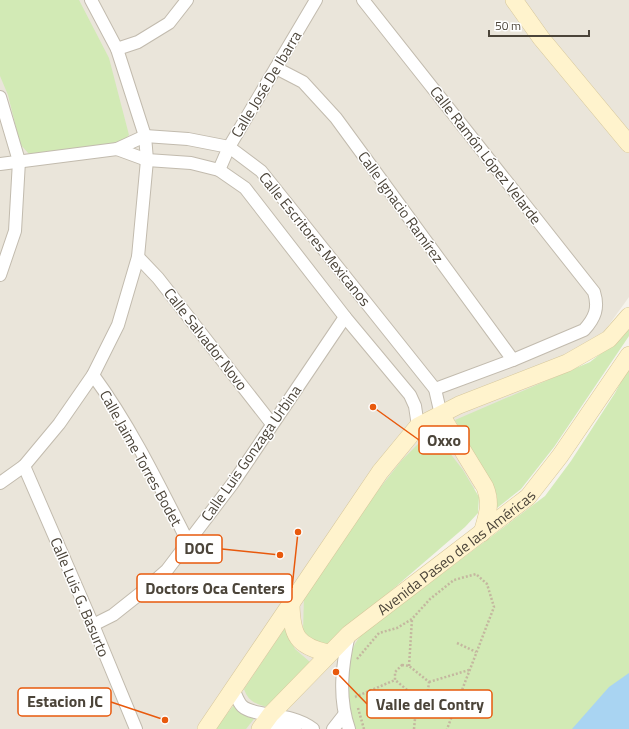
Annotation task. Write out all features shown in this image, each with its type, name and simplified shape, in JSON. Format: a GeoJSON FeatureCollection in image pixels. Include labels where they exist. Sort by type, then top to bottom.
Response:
{"type":"FeatureCollection","features":[{"type":"Feature","properties":{"kind":"main road"},"geometry":{"type":"LineString","coordinates":[[514,0],[541,38],[629,144]]}},
{"type":"Feature","properties":{"kind":"main road"},"geometry":{"type":"LineString","coordinates":[[206,729],[234,690],[380,472],[418,426],[440,414],[567,364],[609,339],[629,316]]}},
{"type":"Feature","properties":{"kind":"main road","name":"Avenida Paseo de las Américas"},"geometry":{"type":"LineString","coordinates":[[260,729],[271,721],[328,653],[349,634],[528,497],[560,456],[629,355]]}},
{"type":"Feature","properties":{"kind":"main road"},"geometry":{"type":"LineString","coordinates":[[440,414],[486,487],[490,498],[490,506],[482,533]]}},
{"type":"Feature","properties":{"kind":"main road"},"geometry":{"type":"LineString","coordinates":[[290,605],[293,627],[298,640],[307,647],[328,653]]}},
{"type":"Feature","properties":{"kind":"street"},"geometry":{"type":"LineString","coordinates":[[0,483],[24,466],[59,424],[93,375],[118,325],[138,257],[147,160],[145,136],[117,49],[91,0]]}},
{"type":"Feature","properties":{"kind":"street"},"geometry":{"type":"LineString","coordinates":[[117,49],[138,42],[169,23],[187,0]]}},
{"type":"Feature","properties":{"kind":"street","name":"Calle José De Ibarra"},"geometry":{"type":"LineString","coordinates":[[219,170],[229,147],[316,0]]}},
{"type":"Feature","properties":{"kind":"street","name":"Calle Ramón López Velarde"},"geometry":{"type":"LineString","coordinates":[[363,0],[594,292],[597,301],[594,315],[584,330],[513,360]]}},
{"type":"Feature","properties":{"kind":"street","name":"Calle Ignacio Ramírez"},"geometry":{"type":"LineString","coordinates":[[276,68],[303,82],[336,118],[513,360]]}},
{"type":"Feature","properties":{"kind":"street"},"geometry":{"type":"LineString","coordinates":[[0,97],[19,161],[15,231],[0,275]]}},
{"type":"Feature","properties":{"kind":"street","name":"Calle Escritores Mexicanos"},"geometry":{"type":"LineString","coordinates":[[0,164],[117,149],[145,136],[188,139],[229,147],[261,171],[435,389],[440,414]]}},
{"type":"Feature","properties":{"kind":"street","name":"Calle Escritores Mexicanos"},"geometry":{"type":"LineString","coordinates":[[117,149],[147,160],[191,164],[219,170],[245,188],[345,317],[410,395],[415,406],[418,426]]}},
{"type":"Feature","properties":{"kind":"street","name":"Calle Salvador Novo"},"geometry":{"type":"LineString","coordinates":[[138,257],[158,278],[272,424]]}},
{"type":"Feature","properties":{"kind":"street","name":"Calle Luis Gonzaga Urbina"},"geometry":{"type":"LineString","coordinates":[[93,625],[113,614],[142,592],[166,570],[233,483],[345,317]]}},
{"type":"Feature","properties":{"kind":"street"},"geometry":{"type":"LineString","coordinates":[[435,389],[513,360]]}},
{"type":"Feature","properties":{"kind":"street","name":"Calle Jaime Torres Bodet"},"geometry":{"type":"LineString","coordinates":[[93,375],[109,397],[155,478],[188,542]]}},
{"type":"Feature","properties":{"kind":"street","name":"Calle Luis G. Basurto"},"geometry":{"type":"LineString","coordinates":[[24,466],[136,729]]}},
{"type":"Feature","properties":{"kind":"street"},"geometry":{"type":"LineString","coordinates":[[348,729],[344,715],[342,666],[349,634]]}},
{"type":"Feature","properties":{"kind":"street"},"geometry":{"type":"LineString","coordinates":[[234,690],[242,706],[271,721],[274,726],[279,724],[295,729]]}},
{"type":"Feature","properties":{"kind":"street"},"geometry":{"type":"LineString","coordinates":[[333,729],[344,715]]}},
{"type":"Feature","properties":{"kind":"street"},"geometry":{"type":"LineString","coordinates":[[271,721],[290,717],[313,729]]}},
{"type":"Feature","properties":{"kind":"path"},"geometry":{"type":"LineString","coordinates":[[355,666],[358,658],[379,633],[396,628],[412,619],[430,599],[454,580],[476,574],[487,584],[494,607],[487,629],[476,652],[447,729]]}},
{"type":"Feature","properties":{"kind":"path"},"geometry":{"type":"LineString","coordinates":[[409,666],[412,619]]}},
{"type":"Feature","properties":{"kind":"path"},"geometry":{"type":"LineString","coordinates":[[457,643],[476,652]]}},
{"type":"Feature","properties":{"kind":"path"},"geometry":{"type":"LineString","coordinates":[[395,680],[395,672],[402,665],[409,666],[429,682]]}},
{"type":"Feature","properties":{"kind":"path"},"geometry":{"type":"LineString","coordinates":[[429,682],[469,670]]}},
{"type":"Feature","properties":{"kind":"path"},"geometry":{"type":"LineString","coordinates":[[355,697],[395,680]]}},
{"type":"Feature","properties":{"kind":"path"},"geometry":{"type":"LineString","coordinates":[[395,680],[417,698]]}},
{"type":"Feature","properties":{"kind":"path"},"geometry":{"type":"LineString","coordinates":[[417,698],[424,696],[428,690],[429,682]]}},
{"type":"Feature","properties":{"kind":"path"},"geometry":{"type":"LineString","coordinates":[[354,691],[364,729]]}},
{"type":"Feature","properties":{"kind":"path"},"geometry":{"type":"LineString","coordinates":[[414,729],[417,698]]}},
{"type":"Feature","properties":{"kind":"shaded area"},"geometry":{"type":"Polygon","coordinates":[[[0,0],[629,0],[629,297],[541,419],[353,616],[394,729],[0,729],[0,0]]]}},
{"type":"Feature","properties":{"kind":"green space"},"geometry":{"type":"Polygon","coordinates":[[[0,0],[79,0],[109,58],[129,135],[121,143],[29,154],[20,144],[8,95],[0,76],[0,0]]]}},
{"type":"Feature","properties":{"kind":"green space"},"geometry":{"type":"Polygon","coordinates":[[[629,325],[629,336],[554,447],[521,489],[497,508],[497,496],[455,420],[590,362],[622,337],[629,325]]]}},
{"type":"Feature","properties":{"kind":"green space"},"geometry":{"type":"Polygon","coordinates":[[[629,367],[629,729],[353,729],[347,693],[348,667],[350,655],[362,634],[545,496],[571,461],[615,393],[629,367]]]}},
{"type":"Feature","properties":{"kind":"green space"},"geometry":{"type":"Polygon","coordinates":[[[425,437],[446,448],[463,470],[479,497],[478,513],[465,527],[328,645],[312,643],[303,633],[304,595],[353,522],[402,460],[425,437]]]}},
{"type":"Feature","properties":{"kind":"green space"},"geometry":{"type":"Polygon","coordinates":[[[285,628],[295,649],[310,662],[269,707],[260,705],[253,702],[248,697],[244,689],[285,628]]]}},
{"type":"Feature","properties":{"kind":"green space"},"geometry":{"type":"Polygon","coordinates":[[[234,705],[254,719],[246,729],[215,729],[234,705]]]}},
{"type":"Feature","properties":{"kind":"water"},"geometry":{"type":"Polygon","coordinates":[[[629,673],[629,729],[572,729],[609,687],[629,673]]]}},
{"type":"Feature","properties":{"kind":"place","name":"Oxxo"},"geometry":{"type":"Point","coordinates":[373,407]}},
{"type":"Feature","properties":{"kind":"place","name":"Doctors Oca Centers"},"geometry":{"type":"Point","coordinates":[298,532]}},
{"type":"Feature","properties":{"kind":"place","name":"DOC"},"geometry":{"type":"Point","coordinates":[280,555]}},
{"type":"Feature","properties":{"kind":"place","name":"Valle del Contry"},"geometry":{"type":"Point","coordinates":[336,672]}},
{"type":"Feature","properties":{"kind":"place","name":"Estacion JC"},"geometry":{"type":"Point","coordinates":[165,720]}}]}
